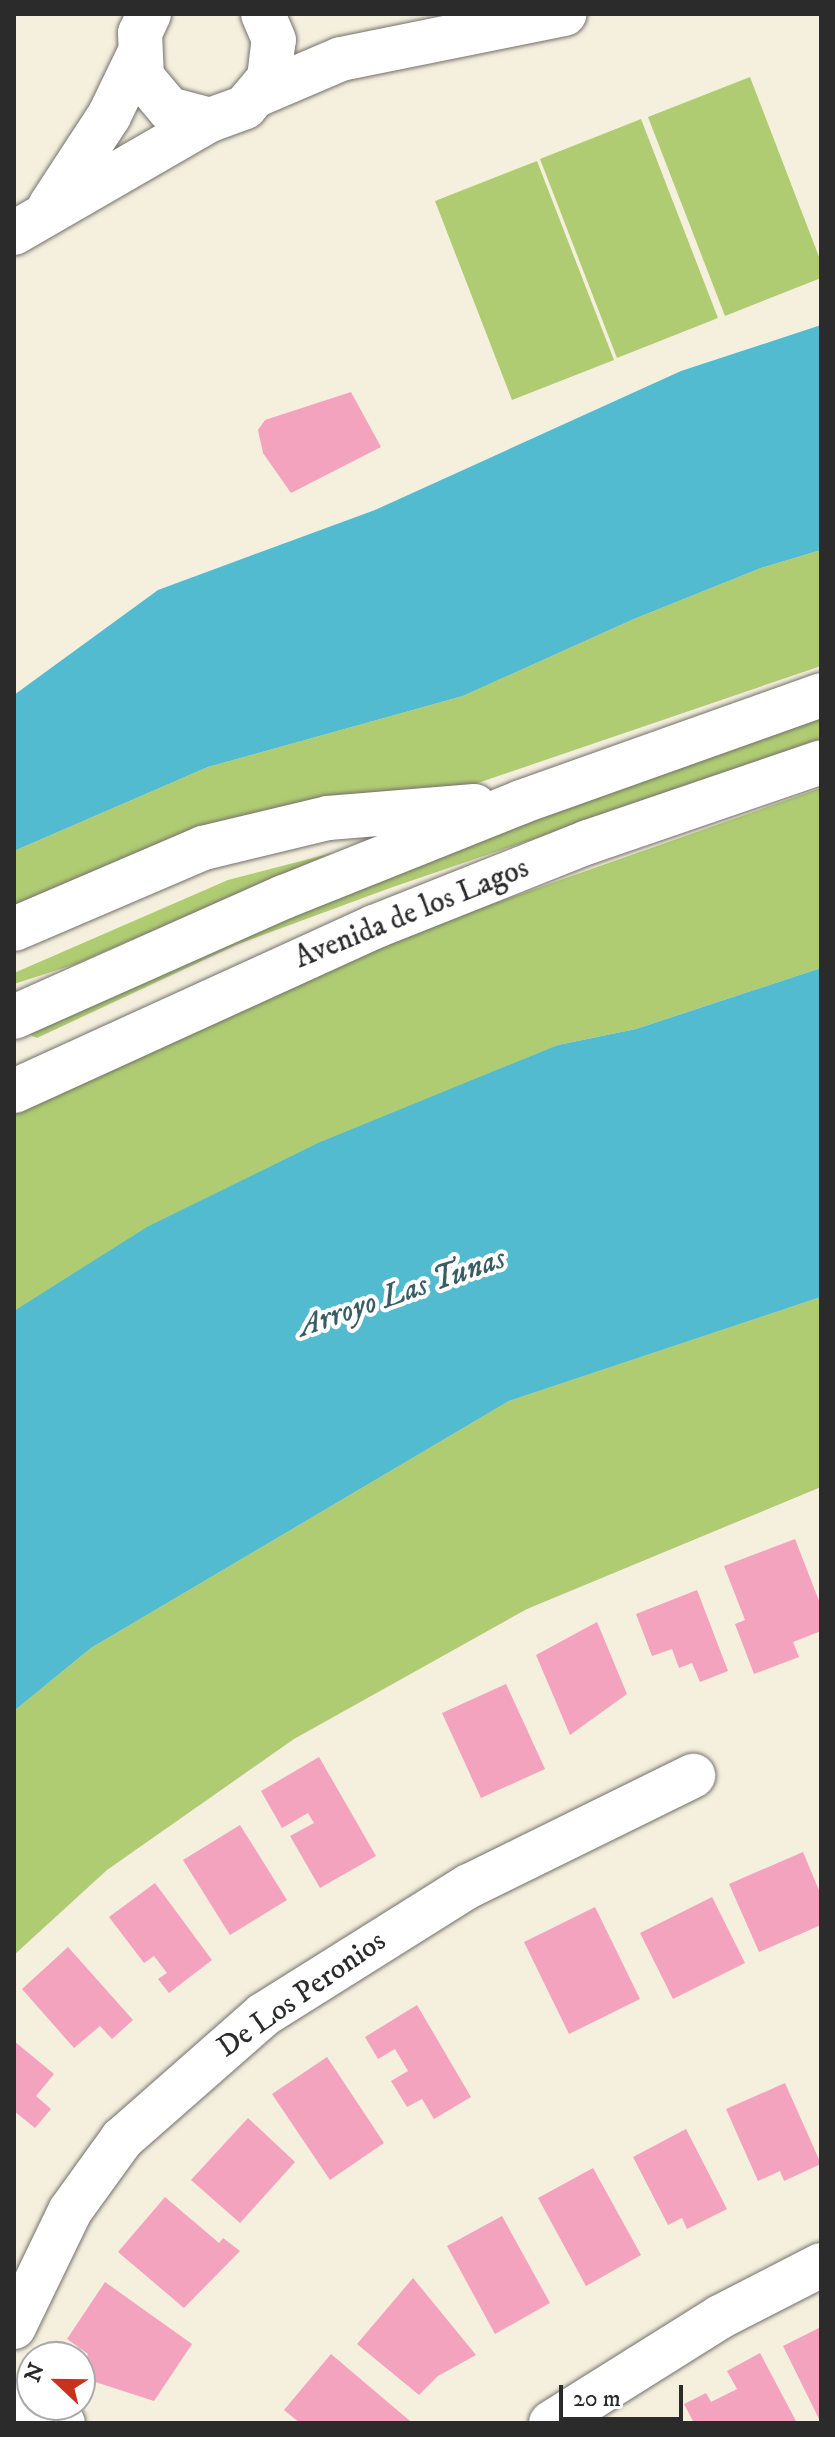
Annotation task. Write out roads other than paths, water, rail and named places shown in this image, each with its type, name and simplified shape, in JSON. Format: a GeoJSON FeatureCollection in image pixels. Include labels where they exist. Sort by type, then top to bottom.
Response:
{"type":"FeatureCollection","features":[{"type":"Feature","properties":{"kind":"street"},"geometry":{"type":"LineString","coordinates":[[30,222],[109,116],[138,56],[149,14]]}},
{"type":"Feature","properties":{"kind":"street"},"geometry":{"type":"LineString","coordinates":[[138,56],[153,95],[189,118],[210,120],[229,116],[259,94],[341,59],[565,14]]}},
{"type":"Feature","properties":{"kind":"street"},"geometry":{"type":"LineString","coordinates":[[266,18],[306,47],[341,59]]}},
{"type":"Feature","properties":{"kind":"street"},"geometry":{"type":"LineString","coordinates":[[259,94],[274,59],[266,18]]}},
{"type":"Feature","properties":{"kind":"street"},"geometry":{"type":"LineString","coordinates":[[30,222],[210,120]]}},
{"type":"Feature","properties":{"kind":"street","name":"Avenida de los Lagos"},"geometry":{"type":"LineString","coordinates":[[14,1017],[284,897],[521,802],[821,695]]}},
{"type":"Feature","properties":{"kind":"street","name":"Avenida de los Lagos"},"geometry":{"type":"LineString","coordinates":[[15,1089],[388,921],[588,842],[821,762]]}},
{"type":"Feature","properties":{"kind":"street"},"geometry":{"type":"LineString","coordinates":[[14,929],[203,848],[328,818],[521,802]]}},
{"type":"Feature","properties":{"kind":"street","name":"De Los Peronios"},"geometry":{"type":"LineString","coordinates":[[14,2327],[70,2211],[122,2139],[263,2015],[469,1886],[693,1776]]}},
{"type":"Feature","properties":{"kind":"street"},"geometry":{"type":"LineString","coordinates":[[551,2423],[720,2317],[821,2265]]}},
{"type":"Feature","properties":{"kind":"street"},"geometry":{"type":"LineString","coordinates":[[14,2405],[63,2423]]}},
{"type":"Feature","properties":{"kind":"water"},"geometry":{"type":"Polygon","coordinates":[[[821,325],[821,550],[761,568],[634,619],[463,696],[208,767],[14,851],[14,695],[158,590],[375,510],[681,371],[821,325]]]}},
{"type":"Feature","properties":{"kind":"water","name":"Arroyo Las Tunas"},"geometry":{"type":"Polygon","coordinates":[[[821,968],[821,1297],[509,1401],[91,1648],[14,1711],[14,1311],[147,1227],[318,1143],[558,1045],[636,1029],[821,968]]]}}]}
